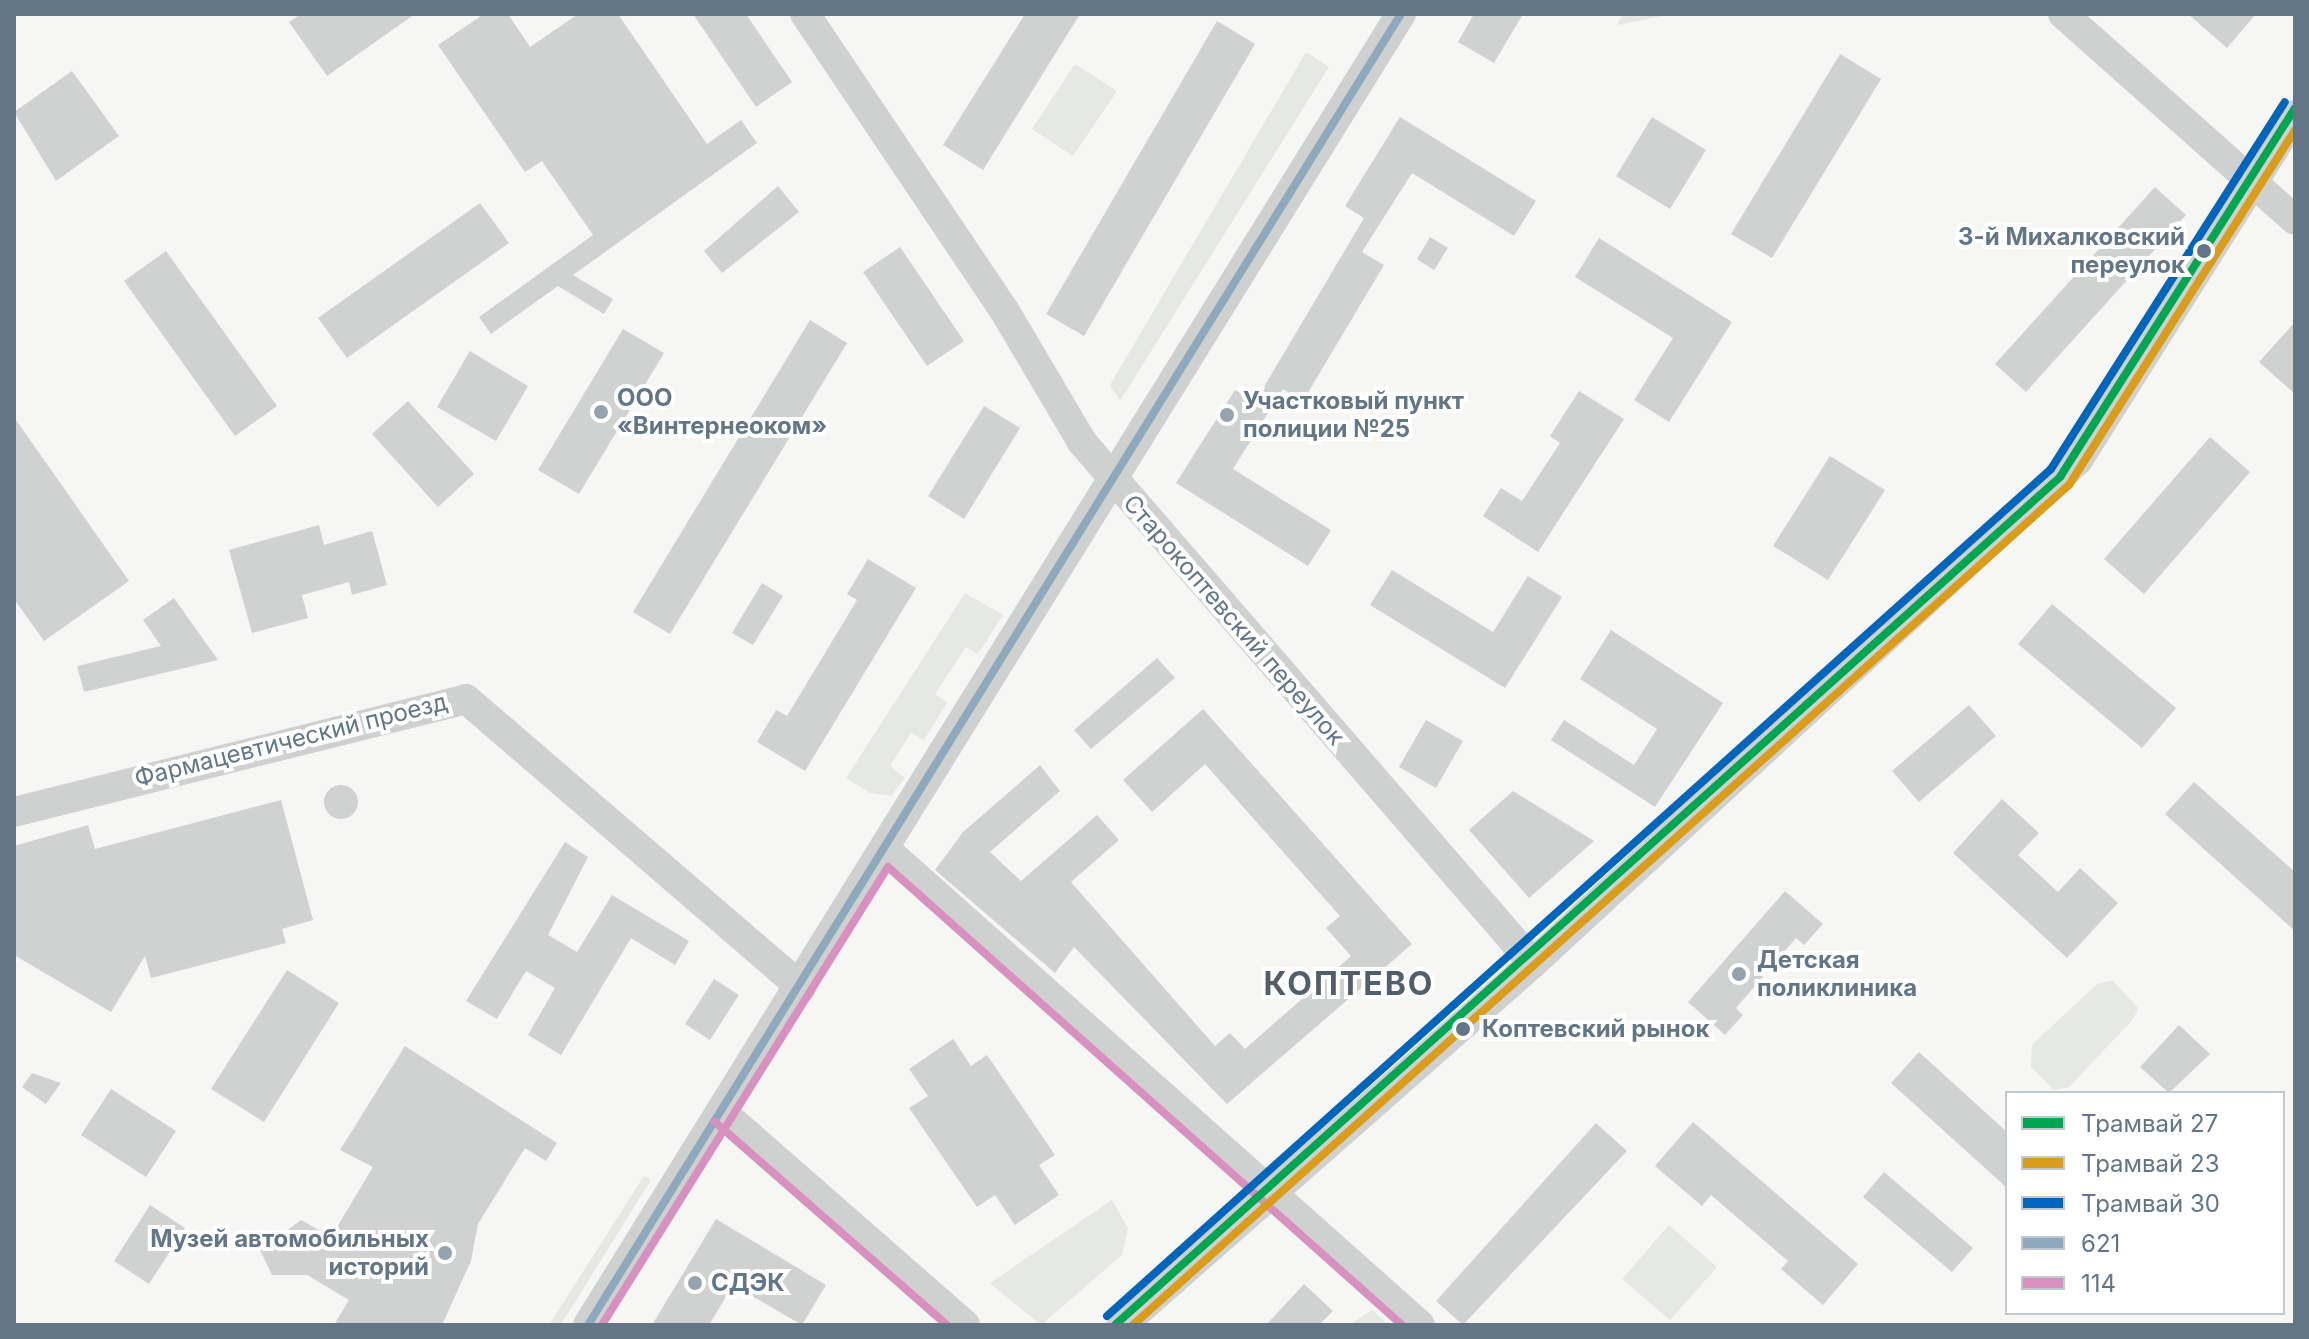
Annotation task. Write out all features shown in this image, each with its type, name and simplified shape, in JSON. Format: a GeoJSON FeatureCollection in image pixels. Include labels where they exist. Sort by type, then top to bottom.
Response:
{"type":"FeatureCollection","features":[{"type":"Feature","properties":{"kind":"street","name":"Старокоптевский переулок"},"geometry":{"type":"LineString","coordinates":[[805,14],[1113,479],[1533,963]]}},
{"type":"Feature","properties":{"kind":"street"},"geometry":{"type":"LineString","coordinates":[[588,1325],[723,1113],[1401,14]]}},
{"type":"Feature","properties":{"kind":"street"},"geometry":{"type":"LineString","coordinates":[[2063,14],[2295,220]]}},
{"type":"Feature","properties":{"kind":"street"},"geometry":{"type":"LineString","coordinates":[[1122,1325],[1270,1191],[1533,963],[2078,460],[2248,179],[2295,115]]}},
{"type":"Feature","properties":{"kind":"street","name":"Фармацевтический проезд"},"geometry":{"type":"LineString","coordinates":[[14,812],[466,699],[801,987]]}},
{"type":"Feature","properties":{"kind":"street"},"geometry":{"type":"LineString","coordinates":[[885,849],[1420,1325]]}},
{"type":"Feature","properties":{"kind":"street"},"geometry":{"type":"LineString","coordinates":[[723,1113],[965,1325]]}},
{"type":"Feature","properties":{"kind":"shaded area"},"geometry":{"type":"Polygon","coordinates":[[[1623,14],[1673,14],[1617,25],[1623,14]]]}},
{"type":"Feature","properties":{"kind":"shaded area"},"geometry":{"type":"Polygon","coordinates":[[[1306,52],[1329,67],[1120,401],[1110,385],[1306,52]]]}},
{"type":"Feature","properties":{"kind":"shaded area"},"geometry":{"type":"Polygon","coordinates":[[[1075,64],[1117,91],[1073,156],[1032,129],[1075,64]]]}},
{"type":"Feature","properties":{"kind":"shaded area"},"geometry":{"type":"Polygon","coordinates":[[[965,593],[1003,615],[978,654],[966,647],[935,694],[947,703],[924,740],[911,733],[890,766],[905,778],[891,796],[870,793],[846,778],[965,593]]]}},
{"type":"Feature","properties":{"kind":"shaded area"},"geometry":{"type":"Polygon","coordinates":[[[2112,980],[2138,1008],[2134,1018],[2069,1087],[2054,1090],[2031,1067],[2032,1045],[2097,984],[2112,980]]]}},
{"type":"Feature","properties":{"kind":"shaded area"},"geometry":{"type":"Polygon","coordinates":[[[644,1176],[651,1180],[572,1307],[560,1325],[549,1325],[644,1176]]]}},
{"type":"Feature","properties":{"kind":"shaded area"},"geometry":{"type":"Polygon","coordinates":[[[1112,1200],[1128,1228],[1122,1255],[1041,1325],[990,1283],[1112,1200]]]}},
{"type":"Feature","properties":{"kind":"shaded area"},"geometry":{"type":"Polygon","coordinates":[[[1669,1225],[1717,1267],[1670,1320],[1622,1279],[1669,1225]]]}},
{"type":"Feature","properties":{"kind":"shaded area"},"geometry":{"type":"Polygon","coordinates":[[[1372,1310],[1389,1325],[1349,1325],[1372,1310]]]}},
{"type":"Feature","properties":{"kind":"building"},"geometry":{"type":"Polygon","coordinates":[[[301,14],[415,14],[327,76],[289,22],[301,14]]]}},
{"type":"Feature","properties":{"kind":"building"},"geometry":{"type":"Polygon","coordinates":[[[484,14],[508,14],[530,47],[578,14],[618,14],[707,144],[741,120],[757,143],[573,275],[613,299],[604,314],[558,286],[491,334],[479,317],[593,235],[542,161],[525,172],[438,45],[484,14]]]}},
{"type":"Feature","properties":{"kind":"building"},"geometry":{"type":"Polygon","coordinates":[[[693,14],[746,14],[792,82],[756,107],[693,14]]]}},
{"type":"Feature","properties":{"kind":"building"},"geometry":{"type":"Polygon","coordinates":[[[1025,14],[1080,14],[983,170],[943,145],[1025,14]]]}},
{"type":"Feature","properties":{"kind":"building"},"geometry":{"type":"Polygon","coordinates":[[[1474,14],[1523,14],[1494,63],[1458,42],[1474,14]]]}},
{"type":"Feature","properties":{"kind":"building"},"geometry":{"type":"Polygon","coordinates":[[[2188,14],[2256,14],[2227,48],[2188,14]]]}},
{"type":"Feature","properties":{"kind":"building"},"geometry":{"type":"Polygon","coordinates":[[[1217,21],[1255,44],[1084,336],[1046,314],[1217,21]]]}},
{"type":"Feature","properties":{"kind":"building"},"geometry":{"type":"Polygon","coordinates":[[[1840,54],[1881,79],[1772,258],[1731,234],[1840,54]]]}},
{"type":"Feature","properties":{"kind":"building"},"geometry":{"type":"Polygon","coordinates":[[[72,71],[119,136],[56,181],[14,112],[72,71]]]}},
{"type":"Feature","properties":{"kind":"building"},"geometry":{"type":"Polygon","coordinates":[[[1400,117],[1536,201],[1514,236],[1412,173],[1362,252],[1384,265],[1303,401],[1283,389],[1233,469],[1331,530],[1308,566],[1176,483],[1235,390],[1255,402],[1364,218],[1345,206],[1400,117]]]}},
{"type":"Feature","properties":{"kind":"building"},"geometry":{"type":"Polygon","coordinates":[[[1652,117],[1706,150],[1670,209],[1616,176],[1652,117]]]}},
{"type":"Feature","properties":{"kind":"building"},"geometry":{"type":"Polygon","coordinates":[[[778,186],[799,212],[722,273],[704,251],[778,186]]]}},
{"type":"Feature","properties":{"kind":"building"},"geometry":{"type":"Polygon","coordinates":[[[2155,187],[2186,215],[2026,392],[1995,364],[2155,187]]]}},
{"type":"Feature","properties":{"kind":"building"},"geometry":{"type":"Polygon","coordinates":[[[480,203],[509,243],[347,358],[318,318],[480,203]]]}},
{"type":"Feature","properties":{"kind":"building"},"geometry":{"type":"Polygon","coordinates":[[[1430,237],[1448,248],[1434,270],[1417,259],[1430,237]]]}},
{"type":"Feature","properties":{"kind":"building"},"geometry":{"type":"Polygon","coordinates":[[[1599,238],[1732,322],[1669,422],[1634,400],[1673,338],[1575,277],[1599,238]]]}},
{"type":"Feature","properties":{"kind":"building"},"geometry":{"type":"Polygon","coordinates":[[[900,247],[964,341],[927,366],[863,272],[900,247]]]}},
{"type":"Feature","properties":{"kind":"building"},"geometry":{"type":"Polygon","coordinates":[[[166,251],[277,406],[235,436],[124,281],[166,251]]]}},
{"type":"Feature","properties":{"kind":"building"},"geometry":{"type":"Polygon","coordinates":[[[810,320],[847,343],[670,634],[633,612],[810,320]]]}},
{"type":"Feature","properties":{"kind":"building"},"geometry":{"type":"Polygon","coordinates":[[[2295,322],[2295,394],[2259,362],[2295,322]]]}},
{"type":"Feature","properties":{"kind":"building","name":"ООО «Винтернеоком»"},"geometry":{"type":"Polygon","coordinates":[[[623,329],[664,353],[579,494],[538,470],[623,329]]]}},
{"type":"Feature","properties":{"kind":"building"},"geometry":{"type":"Polygon","coordinates":[[[470,351],[528,386],[496,441],[437,407],[470,351]]]}},
{"type":"Feature","properties":{"kind":"building"},"geometry":{"type":"Polygon","coordinates":[[[1579,391],[1624,419],[1538,552],[1483,516],[1501,488],[1522,501],[1560,443],[1550,436],[1579,391]]]}},
{"type":"Feature","properties":{"kind":"building"},"geometry":{"type":"Polygon","coordinates":[[[408,401],[474,474],[438,507],[372,434],[408,401]]]}},
{"type":"Feature","properties":{"kind":"building"},"geometry":{"type":"Polygon","coordinates":[[[984,406],[1020,428],[964,519],[928,496],[984,406]]]}},
{"type":"Feature","properties":{"kind":"building"},"geometry":{"type":"Polygon","coordinates":[[[14,417],[129,581],[44,641],[14,599],[14,417]]]}},
{"type":"Feature","properties":{"kind":"building"},"geometry":{"type":"Polygon","coordinates":[[[2210,437],[2250,472],[2144,594],[2104,559],[2210,437]]]}},
{"type":"Feature","properties":{"kind":"building"},"geometry":{"type":"Polygon","coordinates":[[[1830,456],[1885,490],[1828,580],[1773,546],[1830,456]]]}},
{"type":"Feature","properties":{"kind":"building"},"geometry":{"type":"Polygon","coordinates":[[[319,525],[324,545],[372,531],[387,585],[352,595],[349,582],[302,595],[308,618],[252,633],[229,550],[319,525]]]}},
{"type":"Feature","properties":{"kind":"building"},"geometry":{"type":"Polygon","coordinates":[[[868,559],[916,588],[805,771],[757,742],[776,710],[787,716],[857,600],[847,594],[868,559]]]}},
{"type":"Feature","properties":{"kind":"building"},"geometry":{"type":"Polygon","coordinates":[[[1392,570],[1493,632],[1528,576],[1562,597],[1505,688],[1370,605],[1392,570]]]}},
{"type":"Feature","properties":{"kind":"building"},"geometry":{"type":"Polygon","coordinates":[[[762,583],[783,596],[753,645],[732,633],[762,583]]]}},
{"type":"Feature","properties":{"kind":"building"},"geometry":{"type":"Polygon","coordinates":[[[174,598],[218,660],[84,692],[77,666],[161,646],[143,620],[174,598]]]}},
{"type":"Feature","properties":{"kind":"building"},"geometry":{"type":"Polygon","coordinates":[[[2052,604],[2176,708],[2142,748],[2018,644],[2052,604]]]}},
{"type":"Feature","properties":{"kind":"building"},"geometry":{"type":"Polygon","coordinates":[[[1611,630],[1723,703],[1655,807],[1551,740],[1564,720],[1634,765],[1657,729],[1580,679],[1611,630]]]}},
{"type":"Feature","properties":{"kind":"building"},"geometry":{"type":"Polygon","coordinates":[[[1157,658],[1175,678],[1091,749],[1074,730],[1157,658]]]}},
{"type":"Feature","properties":{"kind":"building"},"geometry":{"type":"Polygon","coordinates":[[[1969,705],[1996,736],[1919,802],[1892,771],[1969,705]]]}},
{"type":"Feature","properties":{"kind":"building"},"geometry":{"type":"Polygon","coordinates":[[[1203,709],[1412,944],[1227,1104],[1074,947],[1055,973],[935,870],[963,832],[1040,765],[1060,791],[990,852],[1021,881],[1097,815],[1119,840],[1071,882],[1215,1046],[1230,1033],[1245,1049],[1351,956],[1326,928],[1340,916],[1205,764],[1152,812],[1123,780],[1203,709]]]}},
{"type":"Feature","properties":{"kind":"building"},"geometry":{"type":"Polygon","coordinates":[[[1426,720],[1463,741],[1436,788],[1399,767],[1426,720]]]}},
{"type":"Feature","properties":{"kind":"building"},"geometry":{"type":"Polygon","coordinates":[[[2194,782],[2295,872],[2295,931],[2165,814],[2194,782]]]}},
{"type":"Feature","properties":{"kind":"building"},"geometry":{"type":"Polygon","coordinates":[[[341,785],[353,790],[358,802],[353,814],[341,819],[329,814],[324,802],[329,790],[341,785]]]}},
{"type":"Feature","properties":{"kind":"building"},"geometry":{"type":"Polygon","coordinates":[[[1513,791],[1594,841],[1529,898],[1469,830],[1513,791]]]}},
{"type":"Feature","properties":{"kind":"building"},"geometry":{"type":"Polygon","coordinates":[[[2002,799],[2039,833],[2018,855],[2058,892],[2080,868],[2118,903],[2067,958],[1953,853],[2002,799]]]}},
{"type":"Feature","properties":{"kind":"building"},"geometry":{"type":"Polygon","coordinates":[[[281,800],[313,920],[282,929],[286,943],[151,978],[145,956],[111,1012],[14,955],[14,846],[88,825],[95,849],[281,800]]]}},
{"type":"Feature","properties":{"kind":"building"},"geometry":{"type":"Polygon","coordinates":[[[565,842],[588,857],[548,935],[577,952],[612,895],[689,941],[675,965],[631,938],[561,1055],[528,1035],[555,988],[526,971],[497,1019],[466,1001],[565,842]]]}},
{"type":"Feature","properties":{"kind":"building","name":"Детская поликлиника"},"geometry":{"type":"Polygon","coordinates":[[[1785,891],[1823,924],[1804,945],[1796,938],[1736,1008],[1743,1015],[1725,1035],[1688,1002],[1785,891]]]}},
{"type":"Feature","properties":{"kind":"building"},"geometry":{"type":"Polygon","coordinates":[[[287,970],[339,1003],[264,1122],[211,1089],[287,970]]]}},
{"type":"Feature","properties":{"kind":"building"},"geometry":{"type":"Polygon","coordinates":[[[714,979],[739,995],[710,1040],[685,1024],[714,979]]]}},
{"type":"Feature","properties":{"kind":"building"},"geometry":{"type":"Polygon","coordinates":[[[2179,1025],[2210,1054],[2171,1091],[2167,1091],[2140,1067],[2179,1025]]]}},
{"type":"Feature","properties":{"kind":"building"},"geometry":{"type":"Polygon","coordinates":[[[953,1039],[971,1066],[987,1055],[1055,1155],[1039,1165],[1059,1195],[1015,1225],[995,1195],[977,1207],[909,1108],[928,1096],[909,1069],[953,1039]]]}},
{"type":"Feature","properties":{"kind":"building"},"geometry":{"type":"Polygon","coordinates":[[[405,1046],[557,1143],[546,1161],[525,1148],[478,1224],[471,1261],[442,1325],[334,1325],[349,1300],[307,1275],[272,1275],[260,1250],[301,1220],[331,1237],[373,1167],[340,1150],[405,1046]]]}},
{"type":"Feature","properties":{"kind":"building"},"geometry":{"type":"Polygon","coordinates":[[[1919,1052],[2005,1130],[2005,1186],[1891,1083],[1919,1052]]]}},
{"type":"Feature","properties":{"kind":"building"},"geometry":{"type":"Polygon","coordinates":[[[32,1073],[61,1083],[46,1104],[22,1087],[32,1073]]]}},
{"type":"Feature","properties":{"kind":"building"},"geometry":{"type":"Polygon","coordinates":[[[111,1089],[176,1131],[146,1177],[81,1135],[111,1089]]]}},
{"type":"Feature","properties":{"kind":"building"},"geometry":{"type":"Polygon","coordinates":[[[1693,1122],[1858,1264],[1823,1305],[1781,1269],[1788,1261],[1711,1195],[1702,1206],[1655,1166],[1693,1122]]]}},
{"type":"Feature","properties":{"kind":"building"},"geometry":{"type":"Polygon","coordinates":[[[1596,1123],[1627,1151],[1463,1325],[1436,1301],[1596,1123]]]}},
{"type":"Feature","properties":{"kind":"building"},"geometry":{"type":"Polygon","coordinates":[[[1884,1172],[1973,1248],[1952,1272],[1863,1197],[1884,1172]]]}},
{"type":"Feature","properties":{"kind":"building"},"geometry":{"type":"Polygon","coordinates":[[[150,1205],[185,1228],[149,1284],[114,1261],[150,1205]]]}},
{"type":"Feature","properties":{"kind":"building"},"geometry":{"type":"Polygon","coordinates":[[[716,1219],[826,1285],[802,1325],[733,1285],[709,1325],[652,1325],[716,1219]]]}},
{"type":"Feature","properties":{"kind":"building"},"geometry":{"type":"Polygon","coordinates":[[[1304,1284],[1333,1311],[1319,1325],[1266,1325],[1304,1284]]]}},
{"type":"Feature","properties":{"kind":"tram line","name":"30"},"geometry":{"type":"LineString","coordinates":[[1107,1316],[2051,469],[2285,102]]}},
{"type":"Feature","properties":{"kind":"tram line","name":"27"},"geometry":{"type":"LineString","coordinates":[[1115,1325],[2060,477],[2295,108]]}},
{"type":"Feature","properties":{"kind":"tram line","name":"23"},"geometry":{"type":"LineString","coordinates":[[1133,1325],[2069,485],[2295,130]]}},
{"type":"Feature","properties":{"kind":"transit line","name":"621"},"geometry":{"type":"LineString","coordinates":[[588,1325],[1401,14]]}},
{"type":"Feature","properties":{"kind":"transit line","name":"114"},"geometry":{"type":"LineString","coordinates":[[602,1325],[888,867],[1402,1325]]}},
{"type":"Feature","properties":{"kind":"transit line","name":"114"},"geometry":{"type":"LineString","coordinates":[[715,1122],[947,1325]]}},
{"type":"Feature","properties":{"kind":"place","name":"3-й Михалковский переулок"},"geometry":{"type":"Point","coordinates":[2204,251]}},
{"type":"Feature","properties":{"kind":"place","name":"ООО «Винтернеоком»"},"geometry":{"type":"Point","coordinates":[601,412]}},
{"type":"Feature","properties":{"kind":"place","name":"Участковый пункт полиции №25"},"geometry":{"type":"Point","coordinates":[1227,415]}},
{"type":"Feature","properties":{"kind":"place","name":"Детская поликлиника"},"geometry":{"type":"Point","coordinates":[1739,974]}},
{"type":"Feature","properties":{"kind":"place","name":"Коптевский рынок"},"geometry":{"type":"Point","coordinates":[1463,1029]}},
{"type":"Feature","properties":{"kind":"place","name":"Музей автомобильных историй"},"geometry":{"type":"Point","coordinates":[445,1253]}},
{"type":"Feature","properties":{"kind":"place","name":"СДЭК"},"geometry":{"type":"Point","coordinates":[695,1283]}},
{"type":"Feature","properties":{"kind":"district","name":"КОПТЕВО"},"geometry":{"type":"Point","coordinates":[1349,984]}}]}
